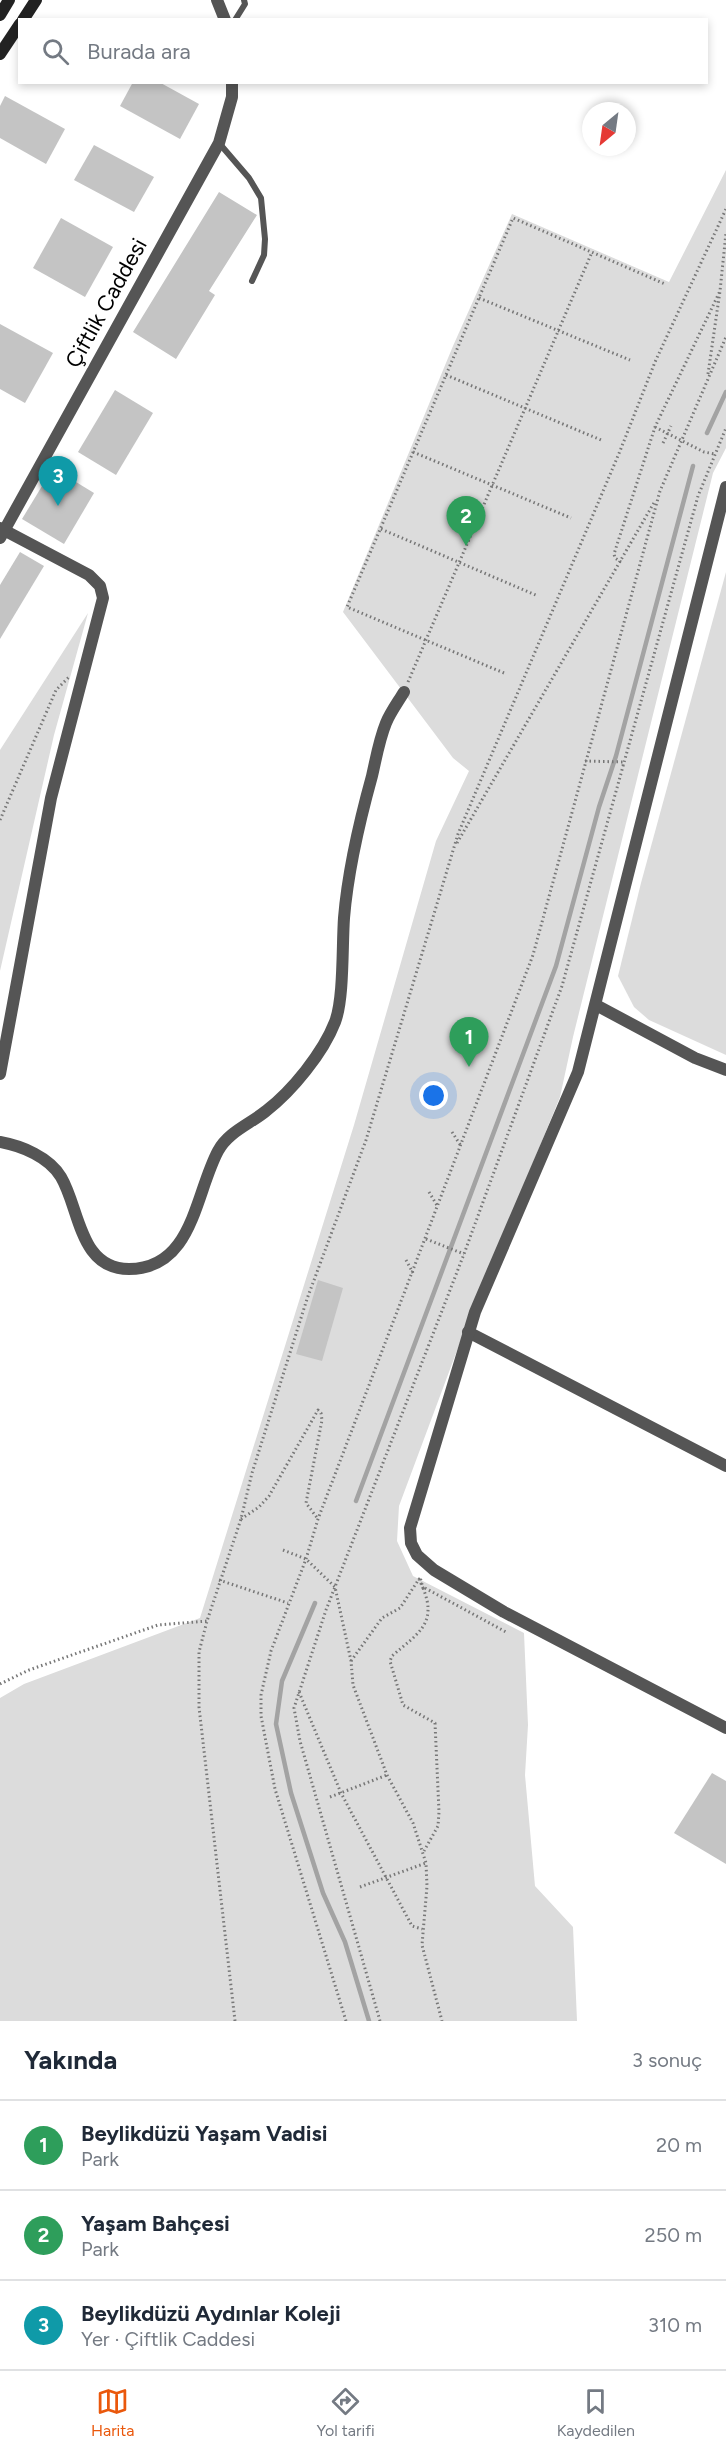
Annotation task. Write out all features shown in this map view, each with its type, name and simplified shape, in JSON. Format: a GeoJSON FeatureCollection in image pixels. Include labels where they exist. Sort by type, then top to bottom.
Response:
{"type":"FeatureCollection","features":[{"type":"Feature","properties":{"kind":"main road"},"geometry":{"type":"LineString","coordinates":[[0,15],[9,0]]}},
{"type":"Feature","properties":{"kind":"main road"},"geometry":{"type":"LineString","coordinates":[[24,18],[36,0]]}},
{"type":"Feature","properties":{"kind":"main road"},"geometry":{"type":"LineString","coordinates":[[0,54],[18,27]]}},
{"type":"Feature","properties":{"kind":"street"},"geometry":{"type":"LineString","coordinates":[[217,0],[224,18]]}},
{"type":"Feature","properties":{"kind":"street","name":"Çiftlik Caddesi"},"geometry":{"type":"LineString","coordinates":[[2,532],[219,143],[232,97],[232,84]]}},
{"type":"Feature","properties":{"kind":"street"},"geometry":{"type":"LineString","coordinates":[[726,487],[578,1072],[468,1332],[414,1509],[410,1536],[417,1555],[434,1570],[504,1612],[726,1728]]}},
{"type":"Feature","properties":{"kind":"street"},"geometry":{"type":"LineString","coordinates":[[0,1074],[51,798],[103,598],[100,586],[89,575],[2,532]]}},
{"type":"Feature","properties":{"kind":"street"},"geometry":{"type":"LineString","coordinates":[[0,1142],[18,1145],[41,1158],[61,1176],[91,1251],[107,1263],[128,1269],[145,1266],[175,1251],[195,1214],[202,1185],[219,1149],[231,1135],[268,1110],[304,1072],[322,1048],[335,1021],[339,999],[345,900],[354,842],[386,723],[404,692]]}},
{"type":"Feature","properties":{"kind":"street"},"geometry":{"type":"LineString","coordinates":[[596,1005],[695,1058],[726,1070]]}},
{"type":"Feature","properties":{"kind":"street"},"geometry":{"type":"LineString","coordinates":[[468,1332],[726,1466]]}},
{"type":"Feature","properties":{"kind":"lane"},"geometry":{"type":"LineString","coordinates":[[236,18],[245,4],[244,0]]}},
{"type":"Feature","properties":{"kind":"lane"},"geometry":{"type":"LineString","coordinates":[[219,143],[249,178],[261,198],[265,239],[264,255],[252,281]]}},
{"type":"Feature","properties":{"kind":"path"},"geometry":{"type":"LineString","coordinates":[[235,2021],[199,1707],[199,1652],[207,1621],[241,1518],[252,1473],[307,1299],[339,1218],[366,1140],[452,850],[620,451],[655,362],[726,209]]}},
{"type":"Feature","properties":{"kind":"path"},"geometry":{"type":"LineString","coordinates":[[504,673],[347,607],[513,218],[665,285]]}},
{"type":"Feature","properties":{"kind":"path"},"geometry":{"type":"LineString","coordinates":[[707,378],[726,233]]}},
{"type":"Feature","properties":{"kind":"path"},"geometry":{"type":"LineString","coordinates":[[404,692],[592,252]]}},
{"type":"Feature","properties":{"kind":"path"},"geometry":{"type":"LineString","coordinates":[[621,562],[615,558],[614,554],[655,427],[720,291]]}},
{"type":"Feature","properties":{"kind":"path"},"geometry":{"type":"LineString","coordinates":[[478,298],[630,360]]}},
{"type":"Feature","properties":{"kind":"path"},"geometry":{"type":"LineString","coordinates":[[452,850],[648,516],[726,337]]}},
{"type":"Feature","properties":{"kind":"path"},"geometry":{"type":"LineString","coordinates":[[446,375],[601,440]]}},
{"type":"Feature","properties":{"kind":"path"},"geometry":{"type":"LineString","coordinates":[[663,443],[671,426]]}},
{"type":"Feature","properties":{"kind":"path"},"geometry":{"type":"LineString","coordinates":[[655,427],[704,452],[714,454]]}},
{"type":"Feature","properties":{"kind":"path"},"geometry":{"type":"LineString","coordinates":[[380,2021],[300,1741],[294,1708],[335,1587],[464,1254],[562,986],[698,496],[726,428]]}},
{"type":"Feature","properties":{"kind":"path"},"geometry":{"type":"LineString","coordinates":[[414,452],[571,518]]}},
{"type":"Feature","properties":{"kind":"path"},"geometry":{"type":"LineString","coordinates":[[346,2021],[275,1789],[264,1736],[261,1695],[271,1651],[306,1559],[318,1519],[533,955],[660,491]]}},
{"type":"Feature","properties":{"kind":"path"},"geometry":{"type":"LineString","coordinates":[[381,529],[538,596]]}},
{"type":"Feature","properties":{"kind":"path"},"geometry":{"type":"LineString","coordinates":[[0,820],[56,690],[70,676]]}},
{"type":"Feature","properties":{"kind":"path"},"geometry":{"type":"LineString","coordinates":[[585,761],[623,762],[621,779]]}},
{"type":"Feature","properties":{"kind":"path"},"geometry":{"type":"LineString","coordinates":[[452,1132],[461,1146]]}},
{"type":"Feature","properties":{"kind":"path"},"geometry":{"type":"LineString","coordinates":[[429,1192],[438,1207]]}},
{"type":"Feature","properties":{"kind":"path"},"geometry":{"type":"LineString","coordinates":[[426,1239],[464,1254]]}},
{"type":"Feature","properties":{"kind":"path"},"geometry":{"type":"LineString","coordinates":[[406,1260],[413,1273]]}},
{"type":"Feature","properties":{"kind":"path"},"geometry":{"type":"LineString","coordinates":[[241,1518],[260,1507],[269,1496],[318,1410],[322,1420],[306,1503],[318,1519]]}},
{"type":"Feature","properties":{"kind":"path"},"geometry":{"type":"LineString","coordinates":[[283,1550],[306,1559],[335,1587],[351,1661],[353,1685],[387,1775],[412,1823],[426,1863],[427,1886],[422,1946],[442,2021]]}},
{"type":"Feature","properties":{"kind":"path"},"geometry":{"type":"LineString","coordinates":[[420,1577],[423,1588],[506,1632]]}},
{"type":"Feature","properties":{"kind":"path"},"geometry":{"type":"LineString","coordinates":[[351,1661],[381,1618],[400,1608],[419,1579],[428,1600],[428,1622],[418,1634],[392,1656],[390,1661],[403,1705],[435,1723],[440,1788],[438,1826],[423,1853]]}},
{"type":"Feature","properties":{"kind":"path"},"geometry":{"type":"LineString","coordinates":[[219,1580],[288,1603]]}},
{"type":"Feature","properties":{"kind":"path"},"geometry":{"type":"LineString","coordinates":[[0,1684],[29,1670],[158,1625],[207,1621]]}},
{"type":"Feature","properties":{"kind":"path"},"geometry":{"type":"LineString","coordinates":[[299,1692],[341,1793],[412,1926],[422,1929]]}},
{"type":"Feature","properties":{"kind":"path"},"geometry":{"type":"LineString","coordinates":[[330,1797],[387,1775]]}},
{"type":"Feature","properties":{"kind":"path"},"geometry":{"type":"LineString","coordinates":[[360,1887],[426,1863]]}},
{"type":"Feature","properties":{"kind":"shaded area"},"geometry":{"type":"Polygon","coordinates":[[[726,170],[726,448],[713,473],[560,1097],[468,1321],[399,1506],[397,1541],[413,1576],[524,1633],[528,1725],[525,1775],[535,1886],[573,1927],[577,2021],[0,2021],[0,1698],[24,1684],[200,1618],[354,1125],[436,841],[469,771],[453,758],[343,612],[453,346],[512,214],[669,282],[726,170]]]}},
{"type":"Feature","properties":{"kind":"shaded area"},"geometry":{"type":"Polygon","coordinates":[[[726,572],[726,1055],[649,1020],[634,1007],[618,976],[726,572]]]}},
{"type":"Feature","properties":{"kind":"shaded area"},"geometry":{"type":"Polygon","coordinates":[[[88,613],[54,735],[0,971],[0,750],[88,613]]]}},
{"type":"Feature","properties":{"kind":"building"},"geometry":{"type":"Polygon","coordinates":[[[132,84],[163,84],[199,104],[180,139],[120,106],[132,84]]]}},
{"type":"Feature","properties":{"kind":"building"},"geometry":{"type":"Polygon","coordinates":[[[5,96],[65,129],[46,164],[0,138],[0,106],[5,96]]]}},
{"type":"Feature","properties":{"kind":"building"},"geometry":{"type":"Polygon","coordinates":[[[94,145],[154,177],[134,212],[74,180],[94,145]]]}},
{"type":"Feature","properties":{"kind":"building"},"geometry":{"type":"Polygon","coordinates":[[[219,192],[257,215],[209,291],[215,295],[176,359],[133,332],[219,192]]]}},
{"type":"Feature","properties":{"kind":"building"},"geometry":{"type":"Polygon","coordinates":[[[61,218],[113,247],[85,297],[33,268],[61,218]]]}},
{"type":"Feature","properties":{"kind":"building"},"geometry":{"type":"Polygon","coordinates":[[[0,324],[53,353],[25,403],[0,389],[0,324]]]}},
{"type":"Feature","properties":{"kind":"building"},"geometry":{"type":"Polygon","coordinates":[[[115,390],[153,413],[116,475],[78,452],[115,390]]]}},
{"type":"Feature","properties":{"kind":"building"},"geometry":{"type":"Polygon","coordinates":[[[53,468],[94,493],[64,544],[22,519],[53,468]]]}},
{"type":"Feature","properties":{"kind":"building"},"geometry":{"type":"Polygon","coordinates":[[[20,552],[44,566],[0,639],[0,585],[20,552]]]}},
{"type":"Feature","properties":{"kind":"building"},"geometry":{"type":"Polygon","coordinates":[[[318,1280],[343,1288],[322,1361],[296,1354],[318,1280]]]}},
{"type":"Feature","properties":{"kind":"building"},"geometry":{"type":"Polygon","coordinates":[[[712,1773],[726,1781],[726,1864],[674,1833],[712,1773]]]}},
{"type":"Feature","properties":{"kind":"waterway"},"geometry":{"type":"LineString","coordinates":[[707,433],[726,392]]}},
{"type":"Feature","properties":{"kind":"waterway"},"geometry":{"type":"LineString","coordinates":[[356,1501],[556,966],[599,807],[616,756],[693,466]]}},
{"type":"Feature","properties":{"kind":"waterway"},"geometry":{"type":"LineString","coordinates":[[315,1603],[282,1681],[276,1724],[291,1793],[323,1893],[345,1942],[369,2021]]}},
{"type":"Feature","properties":{"kind":"place","name":"Beylikdüzü Aydınlar Koleji"},"geometry":{"type":"Point","coordinates":[58,506]}},
{"type":"Feature","properties":{"kind":"place","name":"Yaşam Bahçesi"},"geometry":{"type":"Point","coordinates":[466,546]}},
{"type":"Feature","properties":{"kind":"place","name":"Beylikdüzü Yaşam Vadisi"},"geometry":{"type":"Point","coordinates":[469,1067]}}]}
